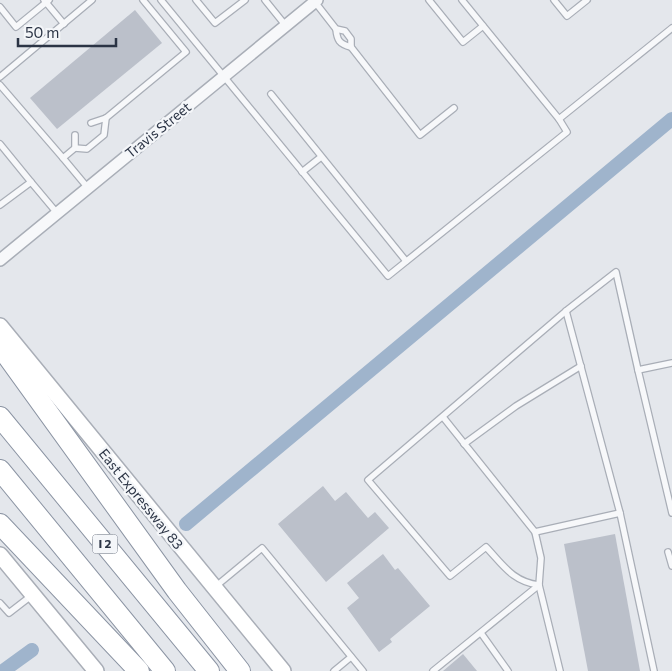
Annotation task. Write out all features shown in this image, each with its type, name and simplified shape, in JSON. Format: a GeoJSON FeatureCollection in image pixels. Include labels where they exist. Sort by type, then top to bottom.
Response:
{"type":"FeatureCollection","features":[{"type":"Feature","properties":{"kind":"highway"},"geometry":{"type":"LineString","coordinates":[[0,346],[177,591],[240,671]]}},
{"type":"Feature","properties":{"kind":"highway","name":"I 2"},"geometry":{"type":"LineString","coordinates":[[0,417],[209,671]]}},
{"type":"Feature","properties":{"kind":"highway","name":"I 2"},"geometry":{"type":"LineString","coordinates":[[0,470],[165,671]]}},
{"type":"Feature","properties":{"kind":"highway"},"geometry":{"type":"LineString","coordinates":[[0,524],[139,671]]}},
{"type":"Feature","properties":{"kind":"main road","name":"East Expressway 83"},"geometry":{"type":"LineString","coordinates":[[0,326],[282,671]]}},
{"type":"Feature","properties":{"kind":"main road"},"geometry":{"type":"LineString","coordinates":[[0,555],[96,671]]}},
{"type":"Feature","properties":{"kind":"street","name":"Travis Street"},"geometry":{"type":"LineString","coordinates":[[0,260],[316,1]]}},
{"type":"Feature","properties":{"kind":"lane"},"geometry":{"type":"LineString","coordinates":[[1,74],[92,0]]}},
{"type":"Feature","properties":{"kind":"lane"},"geometry":{"type":"LineString","coordinates":[[143,0],[186,52]]}},
{"type":"Feature","properties":{"kind":"lane"},"geometry":{"type":"LineString","coordinates":[[161,0],[388,276],[567,132],[559,119],[462,0]]}},
{"type":"Feature","properties":{"kind":"lane"},"geometry":{"type":"LineString","coordinates":[[196,0],[215,23],[245,0]]}},
{"type":"Feature","properties":{"kind":"lane"},"geometry":{"type":"LineString","coordinates":[[265,0],[286,26]]}},
{"type":"Feature","properties":{"kind":"lane"},"geometry":{"type":"LineString","coordinates":[[429,0],[463,42],[483,26]]}},
{"type":"Feature","properties":{"kind":"lane"},"geometry":{"type":"LineString","coordinates":[[554,0],[567,16],[587,0]]}},
{"type":"Feature","properties":{"kind":"lane"},"geometry":{"type":"LineString","coordinates":[[0,7],[16,27],[46,1],[64,24]]}},
{"type":"Feature","properties":{"kind":"lane"},"geometry":{"type":"LineString","coordinates":[[316,1],[336,29],[336,38],[342,45],[351,47]]}},
{"type":"Feature","properties":{"kind":"lane"},"geometry":{"type":"LineString","coordinates":[[559,119],[672,28]]}},
{"type":"Feature","properties":{"kind":"lane"},"geometry":{"type":"LineString","coordinates":[[336,29],[345,31],[351,39],[351,47],[420,135],[454,108]]}},
{"type":"Feature","properties":{"kind":"lane"},"geometry":{"type":"LineString","coordinates":[[91,123],[106,118],[197,44]]}},
{"type":"Feature","properties":{"kind":"lane"},"geometry":{"type":"LineString","coordinates":[[0,85],[88,188]]}},
{"type":"Feature","properties":{"kind":"lane"},"geometry":{"type":"LineString","coordinates":[[271,94],[406,261]]}},
{"type":"Feature","properties":{"kind":"lane"},"geometry":{"type":"LineString","coordinates":[[63,158],[75,148],[87,149],[104,135],[106,118]]}},
{"type":"Feature","properties":{"kind":"lane"},"geometry":{"type":"LineString","coordinates":[[75,136],[75,148]]}},
{"type":"Feature","properties":{"kind":"lane"},"geometry":{"type":"LineString","coordinates":[[0,144],[57,213]]}},
{"type":"Feature","properties":{"kind":"lane"},"geometry":{"type":"LineString","coordinates":[[302,172],[321,156]]}},
{"type":"Feature","properties":{"kind":"lane"},"geometry":{"type":"LineString","coordinates":[[0,205],[31,182]]}},
{"type":"Feature","properties":{"kind":"lane"},"geometry":{"type":"LineString","coordinates":[[539,585],[524,584],[510,574],[486,547],[450,576],[368,480],[566,311],[616,272],[672,512]]}},
{"type":"Feature","properties":{"kind":"lane"},"geometry":{"type":"LineString","coordinates":[[566,311],[620,513],[654,671]]}},
{"type":"Feature","properties":{"kind":"lane"},"geometry":{"type":"LineString","coordinates":[[638,370],[672,363]]}},
{"type":"Feature","properties":{"kind":"lane"},"geometry":{"type":"LineString","coordinates":[[464,444],[516,406],[581,366]]}},
{"type":"Feature","properties":{"kind":"lane"},"geometry":{"type":"LineString","coordinates":[[443,417],[535,532],[541,558],[539,585],[560,671]]}},
{"type":"Feature","properties":{"kind":"lane"},"geometry":{"type":"LineString","coordinates":[[535,532],[620,513]]}},
{"type":"Feature","properties":{"kind":"lane"},"geometry":{"type":"LineString","coordinates":[[214,587],[262,548],[363,671]]}},
{"type":"Feature","properties":{"kind":"lane"},"geometry":{"type":"LineString","coordinates":[[668,552],[672,566]]}},
{"type":"Feature","properties":{"kind":"lane"},"geometry":{"type":"LineString","coordinates":[[434,671],[539,585]]}},
{"type":"Feature","properties":{"kind":"lane"},"geometry":{"type":"LineString","coordinates":[[0,603],[9,613],[33,594]]}},
{"type":"Feature","properties":{"kind":"lane"},"geometry":{"type":"LineString","coordinates":[[480,633],[508,671]]}},
{"type":"Feature","properties":{"kind":"lane"},"geometry":{"type":"LineString","coordinates":[[334,671],[351,656]]}},
{"type":"Feature","properties":{"kind":"building"},"geometry":{"type":"Polygon","coordinates":[[[135,10],[162,43],[57,129],[30,98],[135,10]]]}},
{"type":"Feature","properties":{"kind":"building"},"geometry":{"type":"Polygon","coordinates":[[[323,486],[335,501],[346,492],[368,518],[375,512],[389,528],[326,582],[278,524],[323,486]]]}},
{"type":"Feature","properties":{"kind":"building"},"geometry":{"type":"Polygon","coordinates":[[[615,534],[640,671],[588,671],[564,544],[615,534]]]}},
{"type":"Feature","properties":{"kind":"building"},"geometry":{"type":"Polygon","coordinates":[[[383,554],[395,570],[398,568],[430,606],[390,639],[392,642],[379,652],[347,608],[359,598],[347,583],[383,554]]]}},
{"type":"Feature","properties":{"kind":"building"},"geometry":{"type":"Polygon","coordinates":[[[463,654],[477,671],[443,671],[463,654]]]}},
{"type":"Feature","properties":{"kind":"waterway"},"geometry":{"type":"LineString","coordinates":[[186,524],[672,119]]}},
{"type":"Feature","properties":{"kind":"waterway"},"geometry":{"type":"LineString","coordinates":[[3,671],[32,650]]}}]}
